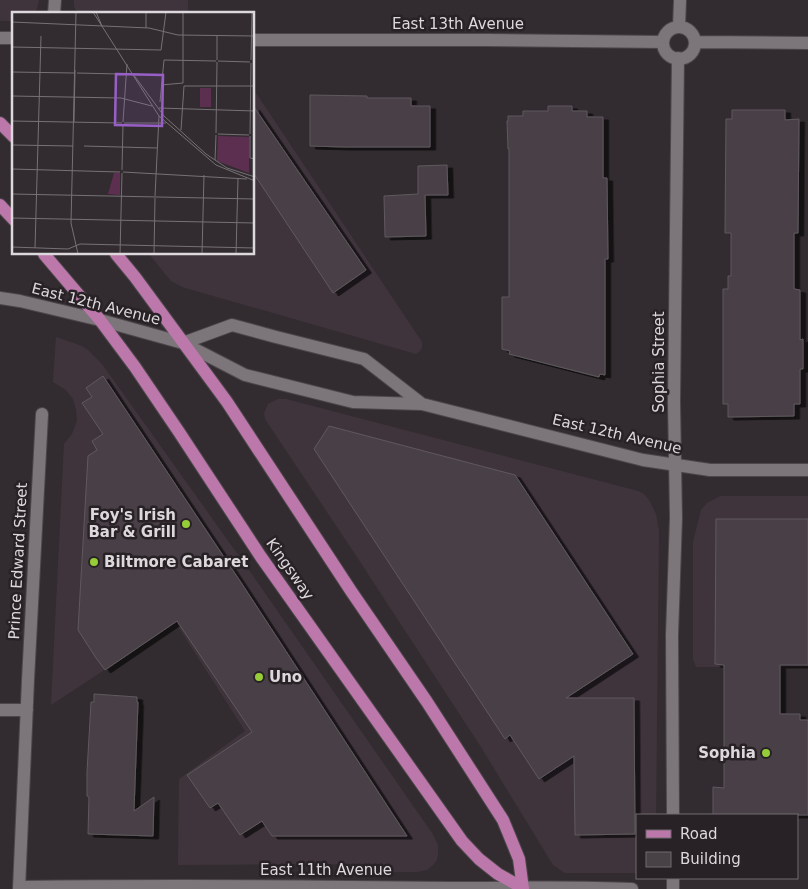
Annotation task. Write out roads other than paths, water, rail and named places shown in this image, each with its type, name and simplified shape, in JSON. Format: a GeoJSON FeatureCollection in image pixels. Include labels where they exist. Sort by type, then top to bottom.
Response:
{"type":"FeatureCollection","features":[{"type":"Feature","properties":{"kind":"main road"},"geometry":{"type":"LineString","coordinates":[[0,123],[12,135]]}},
{"type":"Feature","properties":{"kind":"main road"},"geometry":{"type":"LineString","coordinates":[[0,205],[12,218]]}},
{"type":"Feature","properties":{"kind":"main road","name":"Kingsway"},"geometry":{"type":"LineString","coordinates":[[45,255],[100,320],[135,367],[261,557],[462,841],[479,859],[498,874],[523,888]]}},
{"type":"Feature","properties":{"kind":"main road"},"geometry":{"type":"LineString","coordinates":[[117,255],[226,402],[427,702],[503,820],[519,859],[523,888]]}},
{"type":"Feature","properties":{"kind":"street"},"geometry":{"type":"LineString","coordinates":[[678,27],[680,0]]}},
{"type":"Feature","properties":{"kind":"street"},"geometry":{"type":"LineString","coordinates":[[678,27],[688,30],[694,37],[695,42],[692,52],[688,56],[678,58],[669,55],[663,42],[666,33],[678,27]]}},
{"type":"Feature","properties":{"kind":"street","name":"East 13th Avenue"},"geometry":{"type":"LineString","coordinates":[[255,40],[663,42]]}},
{"type":"Feature","properties":{"kind":"street"},"geometry":{"type":"LineString","coordinates":[[695,42],[808,43]]}},
{"type":"Feature","properties":{"kind":"street","name":"Sophia Street"},"geometry":{"type":"LineString","coordinates":[[673,814],[672,635],[676,518],[674,383],[678,58]]}},
{"type":"Feature","properties":{"kind":"street","name":"East 12th Avenue"},"geometry":{"type":"LineString","coordinates":[[0,298],[100,320],[183,343],[245,375],[353,402],[422,404],[643,460],[675,465],[710,470],[808,470]]}},
{"type":"Feature","properties":{"kind":"street","name":"East 12th Avenue"},"geometry":{"type":"LineString","coordinates":[[183,343],[232,325],[241,327],[364,359],[422,404]]}},
{"type":"Feature","properties":{"kind":"street","name":"Prince Edward Street"},"geometry":{"type":"LineString","coordinates":[[19,888],[42,414]]}},
{"type":"Feature","properties":{"kind":"street"},"geometry":{"type":"LineString","coordinates":[[0,710],[27,710]]}},
{"type":"Feature","properties":{"kind":"street","name":"East 11th Avenue"},"geometry":{"type":"LineString","coordinates":[[19,888],[265,886],[586,887],[632,889]]}},
{"type":"Feature","properties":{"kind":"place","name":"Foy's Irish Bar & Grill"},"geometry":{"type":"Point","coordinates":[186,524]}},
{"type":"Feature","properties":{"kind":"place","name":"Biltmore Cabaret"},"geometry":{"type":"Point","coordinates":[94,562]}},
{"type":"Feature","properties":{"kind":"place","name":"Uno"},"geometry":{"type":"Point","coordinates":[259,677]}},
{"type":"Feature","properties":{"kind":"place","name":"Sophia"},"geometry":{"type":"Point","coordinates":[766,753]}}]}
